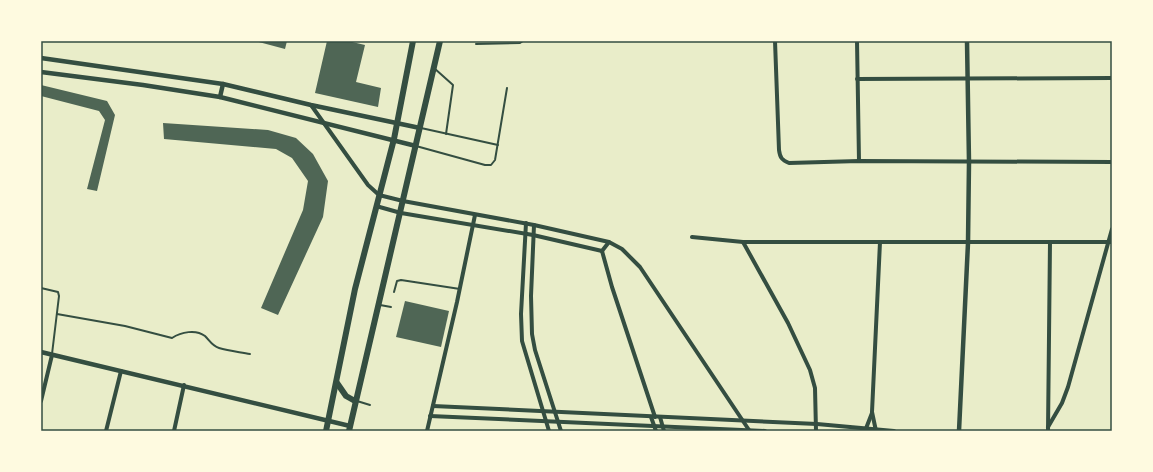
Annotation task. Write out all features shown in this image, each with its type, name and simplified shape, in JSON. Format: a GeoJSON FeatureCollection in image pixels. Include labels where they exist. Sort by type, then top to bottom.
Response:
{"type":"FeatureCollection","features":[{"type":"Feature","properties":{"kind":"main road"},"geometry":{"type":"LineString","coordinates":[[326,431],[355,289],[394,139],[413,41]]}},
{"type":"Feature","properties":{"kind":"main road"},"geometry":{"type":"LineString","coordinates":[[350,428],[355,401],[401,213],[440,41]]}},
{"type":"Feature","properties":{"kind":"main road"},"geometry":{"type":"LineString","coordinates":[[337,383],[346,396],[355,401]]}},
{"type":"Feature","properties":{"kind":"street"},"geometry":{"type":"LineString","coordinates":[[775,41],[779,150],[781,159],[789,163],[859,161],[1112,162]]}},
{"type":"Feature","properties":{"kind":"street"},"geometry":{"type":"LineString","coordinates":[[857,41],[859,161]]}},
{"type":"Feature","properties":{"kind":"street"},"geometry":{"type":"LineString","coordinates":[[959,431],[968,242],[969,162],[967,41]]}},
{"type":"Feature","properties":{"kind":"street"},"geometry":{"type":"LineString","coordinates":[[41,58],[223,84],[311,105],[420,128]]}},
{"type":"Feature","properties":{"kind":"street"},"geometry":{"type":"LineString","coordinates":[[41,72],[143,85],[220,97],[394,139],[416,146]]}},
{"type":"Feature","properties":{"kind":"street"},"geometry":{"type":"LineString","coordinates":[[857,79],[1112,78]]}},
{"type":"Feature","properties":{"kind":"street"},"geometry":{"type":"LineString","coordinates":[[220,97],[223,84]]}},
{"type":"Feature","properties":{"kind":"street"},"geometry":{"type":"LineString","coordinates":[[311,105],[368,185],[379,195],[475,215],[534,224],[609,242],[622,248],[640,267],[749,430]]}},
{"type":"Feature","properties":{"kind":"street"},"geometry":{"type":"LineString","coordinates":[[376,206],[401,213],[472,226],[525,233],[602,251]]}},
{"type":"Feature","properties":{"kind":"street"},"geometry":{"type":"LineString","coordinates":[[426,431],[460,289],[475,215]]}},
{"type":"Feature","properties":{"kind":"street"},"geometry":{"type":"LineString","coordinates":[[526,223],[521,314],[522,341],[549,431]]}},
{"type":"Feature","properties":{"kind":"street"},"geometry":{"type":"LineString","coordinates":[[534,224],[531,296],[532,334],[535,350],[561,431]]}},
{"type":"Feature","properties":{"kind":"street"},"geometry":{"type":"LineString","coordinates":[[1048,429],[1062,403],[1068,387],[1110,242],[1112,229]]}},
{"type":"Feature","properties":{"kind":"street"},"geometry":{"type":"LineString","coordinates":[[692,238],[743,242],[1110,242]]}},
{"type":"Feature","properties":{"kind":"street"},"geometry":{"type":"LineString","coordinates":[[602,251],[609,242]]}},
{"type":"Feature","properties":{"kind":"street"},"geometry":{"type":"LineString","coordinates":[[743,242],[788,323],[810,370],[815,388],[816,431]]}},
{"type":"Feature","properties":{"kind":"street"},"geometry":{"type":"LineString","coordinates":[[876,430],[872,412],[880,242]]}},
{"type":"Feature","properties":{"kind":"street"},"geometry":{"type":"LineString","coordinates":[[1048,429],[1050,242]]}},
{"type":"Feature","properties":{"kind":"street"},"geometry":{"type":"LineString","coordinates":[[602,251],[612,287],[655,417],[655,429]]}},
{"type":"Feature","properties":{"kind":"street"},"geometry":{"type":"LineString","coordinates":[[41,352],[328,420],[350,428]]}},
{"type":"Feature","properties":{"kind":"street"},"geometry":{"type":"LineString","coordinates":[[41,401],[52,355]]}},
{"type":"Feature","properties":{"kind":"street"},"geometry":{"type":"LineString","coordinates":[[106,431],[121,371]]}},
{"type":"Feature","properties":{"kind":"street"},"geometry":{"type":"LineString","coordinates":[[174,431],[184,385]]}},
{"type":"Feature","properties":{"kind":"street"},"geometry":{"type":"LineString","coordinates":[[432,406],[817,424],[894,431]]}},
{"type":"Feature","properties":{"kind":"street"},"geometry":{"type":"LineString","coordinates":[[866,429],[872,412]]}},
{"type":"Feature","properties":{"kind":"street"},"geometry":{"type":"LineString","coordinates":[[430,416],[558,422],[655,429],[765,431]]}},
{"type":"Feature","properties":{"kind":"street"},"geometry":{"type":"LineString","coordinates":[[655,417],[664,429]]}},
{"type":"Feature","properties":{"kind":"lane"},"geometry":{"type":"LineString","coordinates":[[476,44],[520,43],[523,41]]}},
{"type":"Feature","properties":{"kind":"lane"},"geometry":{"type":"LineString","coordinates":[[434,68],[453,85],[446,134]]}},
{"type":"Feature","properties":{"kind":"lane"},"geometry":{"type":"LineString","coordinates":[[416,146],[485,165],[491,165],[495,160],[507,88]]}},
{"type":"Feature","properties":{"kind":"lane"},"geometry":{"type":"LineString","coordinates":[[420,128],[498,145]]}},
{"type":"Feature","properties":{"kind":"lane"},"geometry":{"type":"LineString","coordinates":[[394,292],[397,281],[402,280],[460,289]]}},
{"type":"Feature","properties":{"kind":"lane"},"geometry":{"type":"LineString","coordinates":[[41,288],[58,292],[59,296],[52,355]]}},
{"type":"Feature","properties":{"kind":"lane"},"geometry":{"type":"LineString","coordinates":[[378,304],[391,307]]}},
{"type":"Feature","properties":{"kind":"lane"},"geometry":{"type":"LineString","coordinates":[[57,314],[125,326],[172,338],[178,334],[196,333],[204,335],[212,345],[218,348],[250,354]]}},
{"type":"Feature","properties":{"kind":"lane"},"geometry":{"type":"LineString","coordinates":[[355,401],[370,405]]}},
{"type":"Feature","properties":{"kind":"building"},"geometry":{"type":"Polygon","coordinates":[[[255,41],[287,41],[285,49],[255,41]]]}},
{"type":"Feature","properties":{"kind":"building"},"geometry":{"type":"Polygon","coordinates":[[[327,41],[348,41],[365,45],[356,82],[381,88],[378,107],[315,93],[327,41]]]}},
{"type":"Feature","properties":{"kind":"building"},"geometry":{"type":"Polygon","coordinates":[[[41,85],[107,101],[115,115],[97,191],[87,189],[105,120],[99,111],[41,96],[41,85]]]}},
{"type":"Feature","properties":{"kind":"building"},"geometry":{"type":"Polygon","coordinates":[[[163,123],[268,130],[296,138],[313,154],[328,181],[323,217],[278,315],[261,308],[303,210],[308,181],[292,158],[276,149],[164,139],[163,123]]]}},
{"type":"Feature","properties":{"kind":"building"},"geometry":{"type":"Polygon","coordinates":[[[405,301],[449,311],[441,347],[396,337],[405,301]]]}}]}
